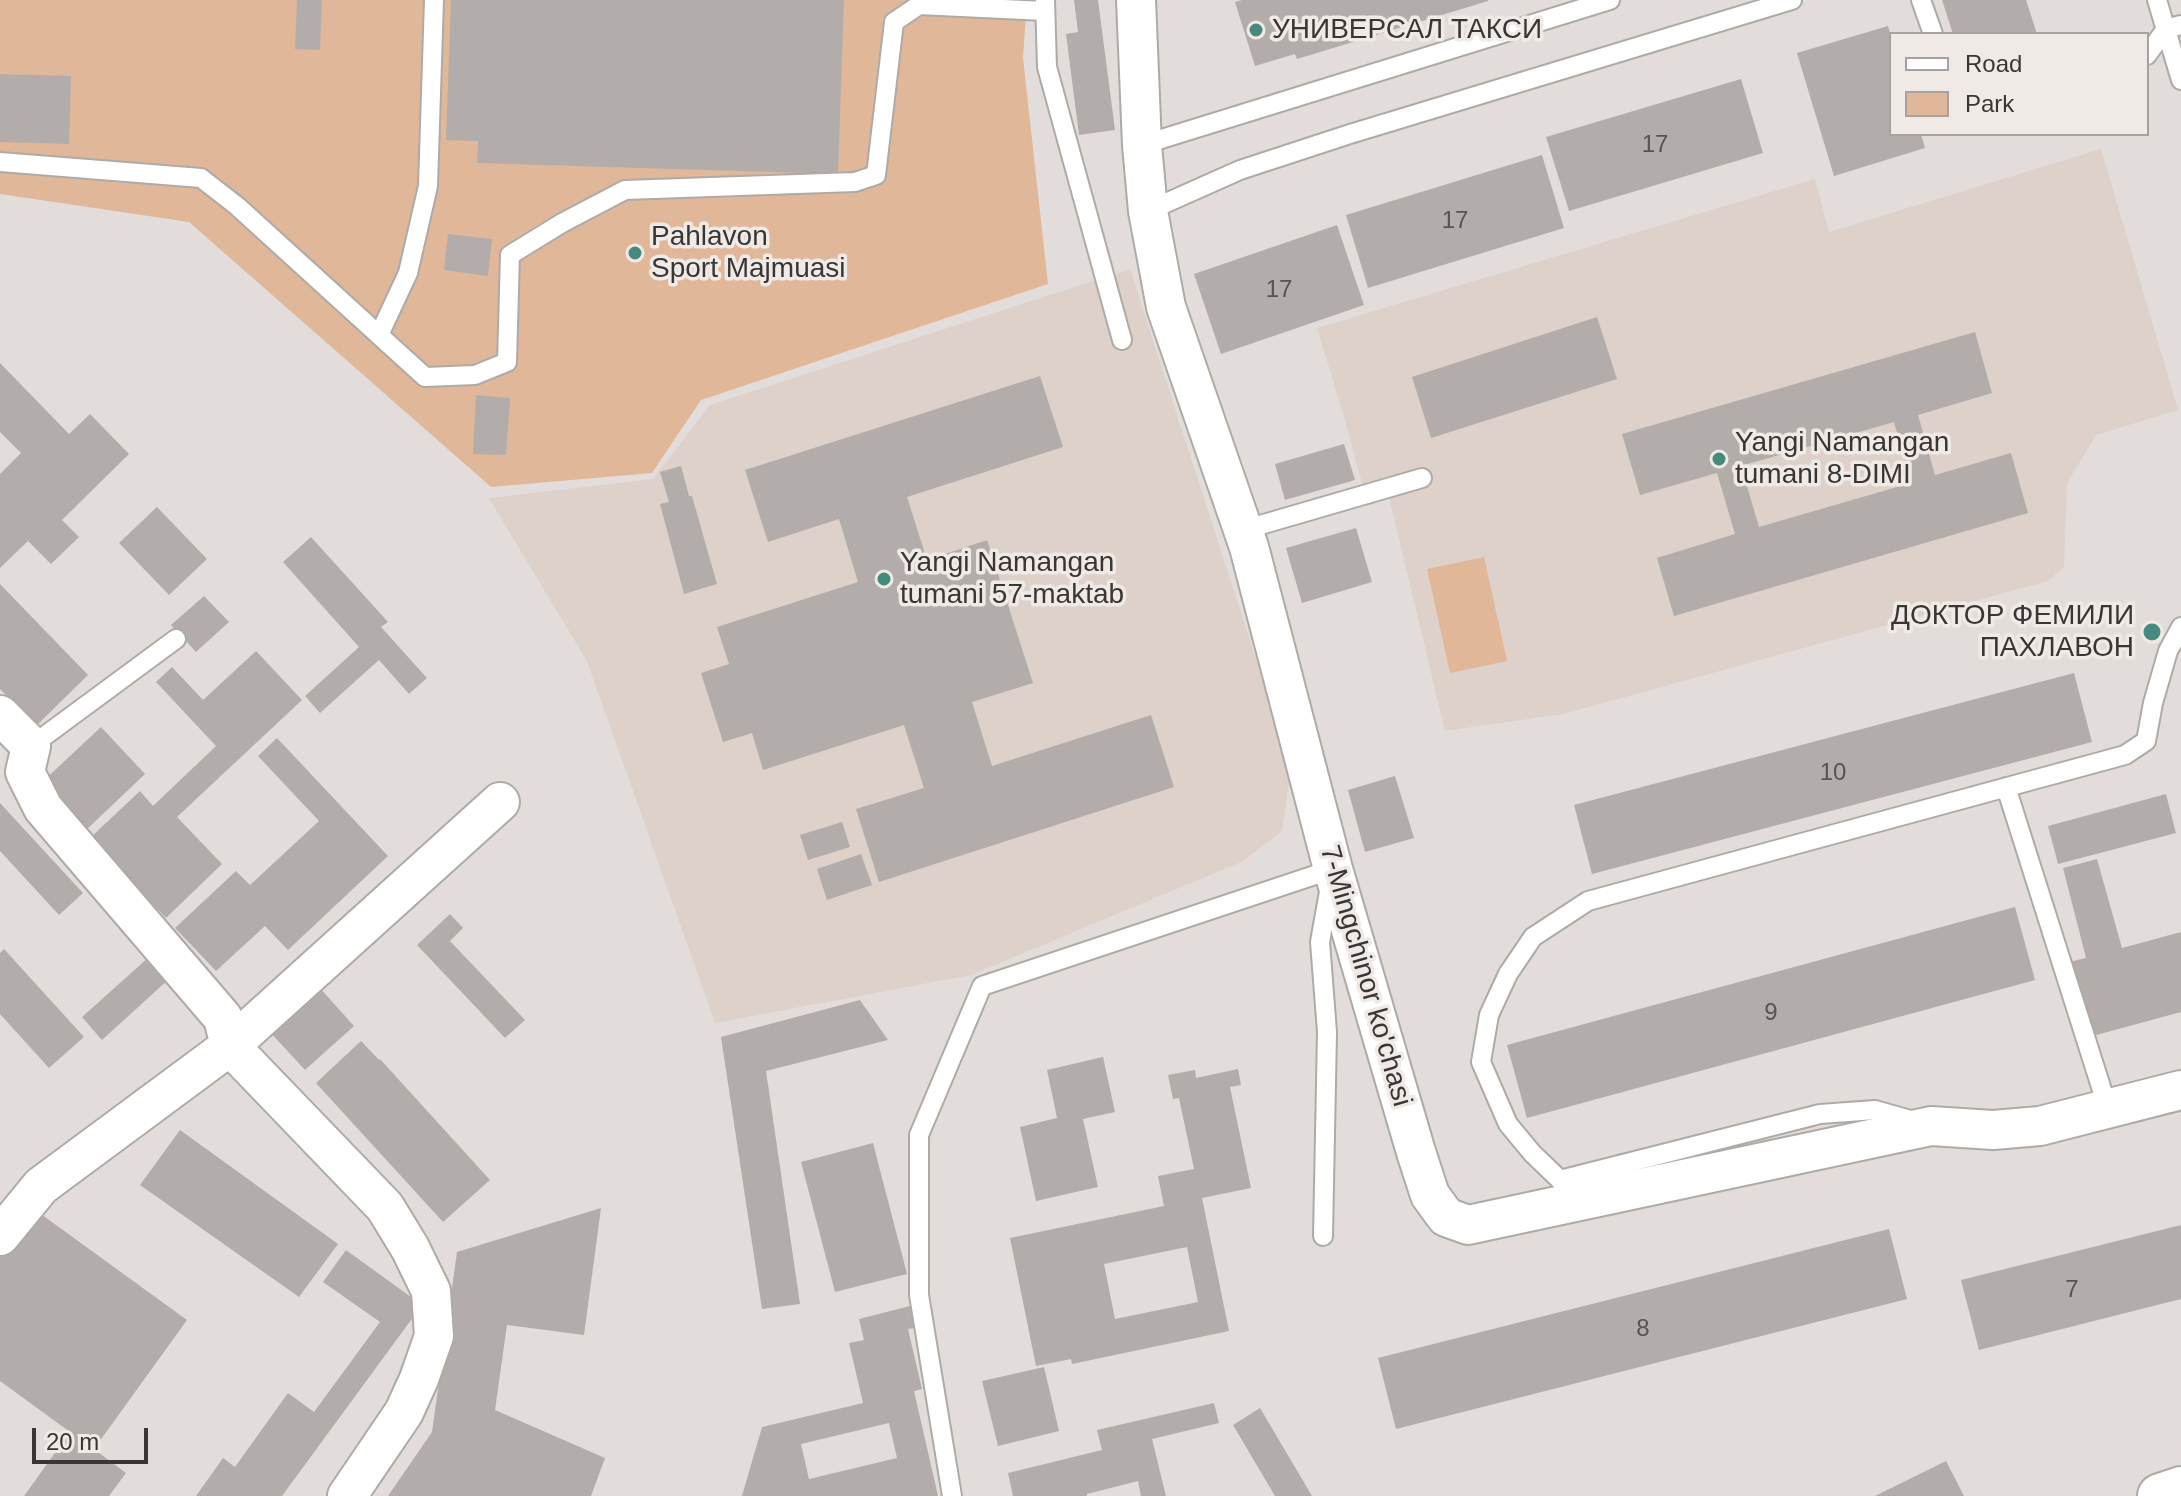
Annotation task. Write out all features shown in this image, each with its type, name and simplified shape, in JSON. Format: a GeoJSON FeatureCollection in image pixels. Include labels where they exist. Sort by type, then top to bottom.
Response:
{"type":"FeatureCollection","features":[{"type":"Feature","properties":{"kind":"street","name":"7-Mingchinor ko'chasi"},"geometry":{"type":"LineString","coordinates":[[1136,0],[1148,211],[1166,307],[1243,530],[1333,869],[1430,1195],[1446,1217],[1468,1225],[1931,1126],[1993,1130],[2040,1126],[2181,1090]]}},
{"type":"Feature","properties":{"kind":"street"},"geometry":{"type":"LineString","coordinates":[[0,715],[31,746],[25,772],[43,808],[223,1018],[230,1046],[385,1207],[431,1291],[434,1336],[419,1379],[404,1412],[347,1496]]}},
{"type":"Feature","properties":{"kind":"street"},"geometry":{"type":"LineString","coordinates":[[0,1236],[41,1186],[230,1046],[500,802]]}},
{"type":"Feature","properties":{"kind":"street"},"geometry":{"type":"LineString","coordinates":[[2160,1496],[2181,1489]]}},
{"type":"Feature","properties":{"kind":"lane"},"geometry":{"type":"LineString","coordinates":[[379,335],[408,273],[428,186],[434,0]]}},
{"type":"Feature","properties":{"kind":"lane"},"geometry":{"type":"LineString","coordinates":[[1142,145],[1610,0]]}},
{"type":"Feature","properties":{"kind":"lane"},"geometry":{"type":"LineString","coordinates":[[1148,211],[1240,170],[1792,0]]}},
{"type":"Feature","properties":{"kind":"lane"},"geometry":{"type":"LineString","coordinates":[[1921,0],[1932,32]]}},
{"type":"Feature","properties":{"kind":"lane"},"geometry":{"type":"LineString","coordinates":[[2157,0],[2174,27],[2181,80]]}},
{"type":"Feature","properties":{"kind":"lane"},"geometry":{"type":"LineString","coordinates":[[0,162],[201,178],[237,206],[425,377],[475,375],[507,362],[510,255],[625,190],[855,182],[876,175],[894,22],[919,2],[1045,6],[1047,67],[1122,340]]}},
{"type":"Feature","properties":{"kind":"lane"},"geometry":{"type":"LineString","coordinates":[[2149,53],[2174,27]]}},
{"type":"Feature","properties":{"kind":"lane"},"geometry":{"type":"LineString","coordinates":[[1243,530],[1422,478]]}},
{"type":"Feature","properties":{"kind":"lane"},"geometry":{"type":"LineString","coordinates":[[1931,1126],[1875,1110],[1820,1114],[1560,1180],[1508,1124],[1481,1062],[1489,1015],[1508,974],[1533,937],[1588,901],[2125,755],[2146,741],[2168,651],[2181,627]]}},
{"type":"Feature","properties":{"kind":"lane"},"geometry":{"type":"LineString","coordinates":[[31,746],[176,639]]}},
{"type":"Feature","properties":{"kind":"lane"},"geometry":{"type":"LineString","coordinates":[[2006,787],[2108,1109]]}},
{"type":"Feature","properties":{"kind":"lane"},"geometry":{"type":"LineString","coordinates":[[952,1496],[919,1295],[919,1135],[982,986],[1333,869],[1320,942],[1327,1032],[1323,1236]]}},
{"type":"Feature","properties":{"kind":"shaded area","name":"Yangi Namangan tumani 8-DIMI"},"geometry":{"type":"Polygon","coordinates":[[[2101,149],[2178,410],[2096,435],[2067,483],[2064,567],[2048,581],[1563,714],[1445,731],[1389,497],[1367,502],[1317,328],[1815,179],[1829,232],[2101,149]]]}},
{"type":"Feature","properties":{"kind":"shaded area","name":"Yangi Namangan tumani 57-maktab"},"geometry":{"type":"Polygon","coordinates":[[[1130,269],[1291,768],[1282,831],[1241,862],[971,975],[715,1023],[587,661],[489,498],[653,479],[710,405],[1130,269]]]}},
{"type":"Feature","properties":{"kind":"green space","name":"Pahlavon Sport Majmuasi"},"geometry":{"type":"Polygon","coordinates":[[[0,0],[1027,0],[1023,58],[1048,284],[701,400],[652,473],[491,487],[189,222],[0,194],[0,0]]]}},
{"type":"Feature","properties":{"kind":"green space"},"geometry":{"type":"Polygon","coordinates":[[[1484,557],[1507,661],[1450,673],[1427,569],[1484,557]]]}},
{"type":"Feature","properties":{"kind":"building"},"geometry":{"type":"Polygon","coordinates":[[[297,0],[322,0],[320,50],[295,49],[297,0]]]}},
{"type":"Feature","properties":{"kind":"building"},"geometry":{"type":"Polygon","coordinates":[[[451,0],[844,0],[838,174],[477,163],[478,141],[446,140],[451,0]]]}},
{"type":"Feature","properties":{"kind":"building"},"geometry":{"type":"Polygon","coordinates":[[[1074,0],[1098,0],[1115,130],[1079,135],[1066,34],[1078,32],[1074,0]]]}},
{"type":"Feature","properties":{"kind":"building"},"geometry":{"type":"Polygon","coordinates":[[[1942,0],[2026,0],[2036,32],[1952,32],[1942,0]]]}},
{"type":"Feature","properties":{"kind":"building"},"geometry":{"type":"Polygon","coordinates":[[[1488,1],[1297,59],[1295,54],[1255,66],[1235,2],[1488,1]]]}},
{"type":"Feature","properties":{"kind":"building"},"geometry":{"type":"Polygon","coordinates":[[[1888,26],[1889,136],[1922,136],[1925,148],[1834,176],[1797,53],[1888,26]]]}},
{"type":"Feature","properties":{"kind":"building"},"geometry":{"type":"Polygon","coordinates":[[[0,74],[71,76],[69,144],[0,142],[0,74]]]}},
{"type":"Feature","properties":{"kind":"building"},"geometry":{"type":"Polygon","coordinates":[[[1741,79],[1763,153],[1569,211],[1546,137],[1741,79]]]}},
{"type":"Feature","properties":{"kind":"building"},"geometry":{"type":"Polygon","coordinates":[[[1542,155],[1564,228],[1368,288],[1346,215],[1542,155]]]}},
{"type":"Feature","properties":{"kind":"building"},"geometry":{"type":"Polygon","coordinates":[[[1337,225],[1364,305],[1221,354],[1194,274],[1337,225]]]}},
{"type":"Feature","properties":{"kind":"building"},"geometry":{"type":"Polygon","coordinates":[[[448,234],[492,239],[488,276],[444,270],[448,234]]]}},
{"type":"Feature","properties":{"kind":"building"},"geometry":{"type":"Polygon","coordinates":[[[1597,317],[1617,379],[1431,438],[1412,377],[1597,317]]]}},
{"type":"Feature","properties":{"kind":"building"},"geometry":{"type":"Polygon","coordinates":[[[1975,332],[1992,393],[1918,415],[1935,475],[2011,453],[2028,513],[1674,616],[1657,558],[1735,534],[1717,473],[1640,495],[1622,434],[1975,332]],[[1894,422],[1741,466],[1759,527],[1911,483],[1894,422]]]}},
{"type":"Feature","properties":{"kind":"building"},"geometry":{"type":"Polygon","coordinates":[[[0,363],[69,434],[90,414],[129,454],[62,520],[79,537],[51,564],[28,541],[0,568],[0,474],[21,453],[0,432],[0,363]]]}},
{"type":"Feature","properties":{"kind":"building"},"geometry":{"type":"Polygon","coordinates":[[[1040,376],[1063,447],[907,497],[927,560],[987,540],[1033,683],[972,702],[992,766],[1151,715],[1174,787],[879,882],[856,809],[924,788],[904,725],[763,770],[752,733],[723,742],[701,673],[729,664],[717,627],[858,582],[839,519],[768,542],[745,470],[1040,376]]]}},
{"type":"Feature","properties":{"kind":"building"},"geometry":{"type":"Polygon","coordinates":[[[476,395],[510,398],[506,455],[473,454],[476,395]]]}},
{"type":"Feature","properties":{"kind":"building"},"geometry":{"type":"Polygon","coordinates":[[[1344,444],[1355,480],[1285,500],[1275,464],[1344,444]]]}},
{"type":"Feature","properties":{"kind":"building"},"geometry":{"type":"Polygon","coordinates":[[[681,466],[717,584],[684,594],[660,504],[669,502],[660,472],[681,466]]]}},
{"type":"Feature","properties":{"kind":"building"},"geometry":{"type":"Polygon","coordinates":[[[157,507],[207,559],[169,595],[119,543],[157,507]]]}},
{"type":"Feature","properties":{"kind":"building"},"geometry":{"type":"Polygon","coordinates":[[[1356,528],[1372,582],[1302,603],[1286,548],[1356,528]]]}},
{"type":"Feature","properties":{"kind":"building"},"geometry":{"type":"Polygon","coordinates":[[[311,537],[388,622],[381,627],[427,678],[409,694],[379,660],[320,713],[305,696],[359,647],[283,562],[311,537]]]}},
{"type":"Feature","properties":{"kind":"building"},"geometry":{"type":"Polygon","coordinates":[[[0,584],[88,675],[36,726],[0,689],[0,584]]]}},
{"type":"Feature","properties":{"kind":"building"},"geometry":{"type":"Polygon","coordinates":[[[204,596],[229,622],[196,652],[171,625],[204,596]]]}},
{"type":"Feature","properties":{"kind":"building"},"geometry":{"type":"Polygon","coordinates":[[[256,651],[302,700],[177,817],[222,864],[166,918],[90,838],[140,791],[153,806],[216,746],[156,682],[172,667],[203,700],[256,651]]]}},
{"type":"Feature","properties":{"kind":"building"},"geometry":{"type":"Polygon","coordinates":[[[2074,673],[2092,742],[1592,874],[1574,805],[2074,673]]]}},
{"type":"Feature","properties":{"kind":"building"},"geometry":{"type":"Polygon","coordinates":[[[101,727],[145,774],[84,832],[39,785],[101,727]]]}},
{"type":"Feature","properties":{"kind":"building"},"geometry":{"type":"Polygon","coordinates":[[[277,738],[388,856],[288,950],[265,926],[216,971],[175,928],[236,871],[250,885],[319,821],[258,756],[277,738]]]}},
{"type":"Feature","properties":{"kind":"building"},"geometry":{"type":"Polygon","coordinates":[[[1395,776],[1414,838],[1365,852],[1348,790],[1395,776]]]}},
{"type":"Feature","properties":{"kind":"building"},"geometry":{"type":"Polygon","coordinates":[[[2166,794],[2176,833],[2058,864],[2048,826],[2166,794]]]}},
{"type":"Feature","properties":{"kind":"building"},"geometry":{"type":"Polygon","coordinates":[[[0,803],[83,893],[59,915],[0,851],[0,803]]]}},
{"type":"Feature","properties":{"kind":"building"},"geometry":{"type":"Polygon","coordinates":[[[842,822],[850,847],[808,860],[800,835],[842,822]]]}},
{"type":"Feature","properties":{"kind":"building"},"geometry":{"type":"Polygon","coordinates":[[[861,854],[872,885],[827,900],[817,869],[861,854]]]}},
{"type":"Feature","properties":{"kind":"building"},"geometry":{"type":"Polygon","coordinates":[[[2097,859],[2122,948],[2181,932],[2181,1012],[2089,1037],[2069,962],[2086,958],[2063,868],[2097,859]]]}},
{"type":"Feature","properties":{"kind":"building"},"geometry":{"type":"Polygon","coordinates":[[[2015,907],[2035,980],[1527,1118],[1507,1045],[2015,907]]]}},
{"type":"Feature","properties":{"kind":"building"},"geometry":{"type":"Polygon","coordinates":[[[450,914],[463,928],[450,941],[525,1020],[505,1038],[417,945],[450,914]]]}},
{"type":"Feature","properties":{"kind":"building"},"geometry":{"type":"Polygon","coordinates":[[[4,949],[84,1037],[49,1068],[0,1014],[0,953],[4,949]]]}},
{"type":"Feature","properties":{"kind":"building"},"geometry":{"type":"Polygon","coordinates":[[[149,957],[169,979],[102,1040],[82,1017],[149,957]]]}},
{"type":"Feature","properties":{"kind":"building"},"geometry":{"type":"Polygon","coordinates":[[[318,986],[354,1026],[305,1070],[269,1031],[318,986]]]}},
{"type":"Feature","properties":{"kind":"building"},"geometry":{"type":"Polygon","coordinates":[[[860,1000],[888,1040],[766,1071],[800,1304],[762,1309],[721,1037],[860,1000]]]}},
{"type":"Feature","properties":{"kind":"building"},"geometry":{"type":"Polygon","coordinates":[[[361,1041],[490,1180],[443,1222],[316,1083],[361,1041]]]}},
{"type":"Feature","properties":{"kind":"building"},"geometry":{"type":"Polygon","coordinates":[[[1103,1057],[1115,1112],[1083,1119],[1098,1187],[1036,1201],[1020,1127],[1057,1118],[1047,1070],[1103,1057]]]}},
{"type":"Feature","properties":{"kind":"building"},"geometry":{"type":"Polygon","coordinates":[[[1238,1069],[1241,1085],[1230,1087],[1251,1188],[1202,1198],[1229,1331],[1072,1364],[1071,1359],[1036,1366],[1010,1238],[1164,1206],[1158,1176],[1194,1169],[1179,1098],[1173,1099],[1168,1075],[1195,1070],[1196,1078],[1238,1069]],[[1187,1247],[1104,1264],[1115,1319],[1198,1302],[1187,1247]]]}},
{"type":"Feature","properties":{"kind":"building"},"geometry":{"type":"Polygon","coordinates":[[[180,1130],[338,1244],[299,1297],[140,1185],[180,1130]]]}},
{"type":"Feature","properties":{"kind":"building"},"geometry":{"type":"Polygon","coordinates":[[[873,1143],[907,1274],[835,1292],[801,1162],[873,1143]]]}},
{"type":"Feature","properties":{"kind":"building"},"geometry":{"type":"Polygon","coordinates":[[[601,1208],[584,1335],[507,1325],[495,1410],[605,1458],[591,1496],[388,1496],[432,1432],[457,1252],[601,1208]]]}},
{"type":"Feature","properties":{"kind":"building"},"geometry":{"type":"Polygon","coordinates":[[[34,1209],[187,1320],[94,1449],[126,1473],[109,1496],[24,1496],[70,1432],[0,1381],[0,1255],[34,1209]]]}},
{"type":"Feature","properties":{"kind":"building"},"geometry":{"type":"Polygon","coordinates":[[[2181,1225],[2181,1299],[1979,1350],[1961,1280],[2181,1225]]]}},
{"type":"Feature","properties":{"kind":"building"},"geometry":{"type":"Polygon","coordinates":[[[1889,1229],[1907,1299],[1396,1429],[1378,1358],[1889,1229]]]}},
{"type":"Feature","properties":{"kind":"building"},"geometry":{"type":"Polygon","coordinates":[[[346,1250],[422,1305],[282,1496],[196,1496],[223,1458],[235,1467],[288,1393],[314,1412],[380,1322],[323,1282],[346,1250]]]}},
{"type":"Feature","properties":{"kind":"building"},"geometry":{"type":"Polygon","coordinates":[[[910,1306],[915,1328],[908,1329],[922,1389],[914,1391],[938,1496],[742,1496],[762,1427],[863,1403],[849,1343],[864,1340],[859,1319],[910,1306]],[[889,1423],[801,1444],[809,1479],[897,1458],[889,1423]]]}},
{"type":"Feature","properties":{"kind":"building"},"geometry":{"type":"Polygon","coordinates":[[[1044,1367],[1059,1431],[998,1446],[982,1381],[1044,1367]]]}},
{"type":"Feature","properties":{"kind":"building"},"geometry":{"type":"Polygon","coordinates":[[[1214,1403],[1219,1423],[1152,1439],[1166,1496],[1141,1496],[1138,1481],[1087,1496],[1013,1496],[1008,1473],[1102,1450],[1097,1430],[1214,1403]]]}},
{"type":"Feature","properties":{"kind":"building"},"geometry":{"type":"Polygon","coordinates":[[[1260,1408],[1312,1496],[1275,1496],[1233,1425],[1260,1408]]]}},
{"type":"Feature","properties":{"kind":"building"},"geometry":{"type":"Polygon","coordinates":[[[1946,1461],[1964,1496],[1875,1496],[1946,1461]]]}},
{"type":"Feature","properties":{"kind":"place","name":"УНИВЕРСАЛ ТАКСИ"},"geometry":{"type":"Point","coordinates":[1256,30]}},
{"type":"Feature","properties":{"kind":"place","name":"Pahlavon Sport Majmuasi"},"geometry":{"type":"Point","coordinates":[635,253]}},
{"type":"Feature","properties":{"kind":"place","name":"Yangi Namangan tumani 8-DIMI"},"geometry":{"type":"Point","coordinates":[1719,459]}},
{"type":"Feature","properties":{"kind":"place","name":"Yangi Namangan tumani 57-maktab"},"geometry":{"type":"Point","coordinates":[884,579]}},
{"type":"Feature","properties":{"kind":"place","name":"ДОКТОР ФЕМИЛИ ПАХЛАВОН"},"geometry":{"type":"Point","coordinates":[2152,632]}}]}
